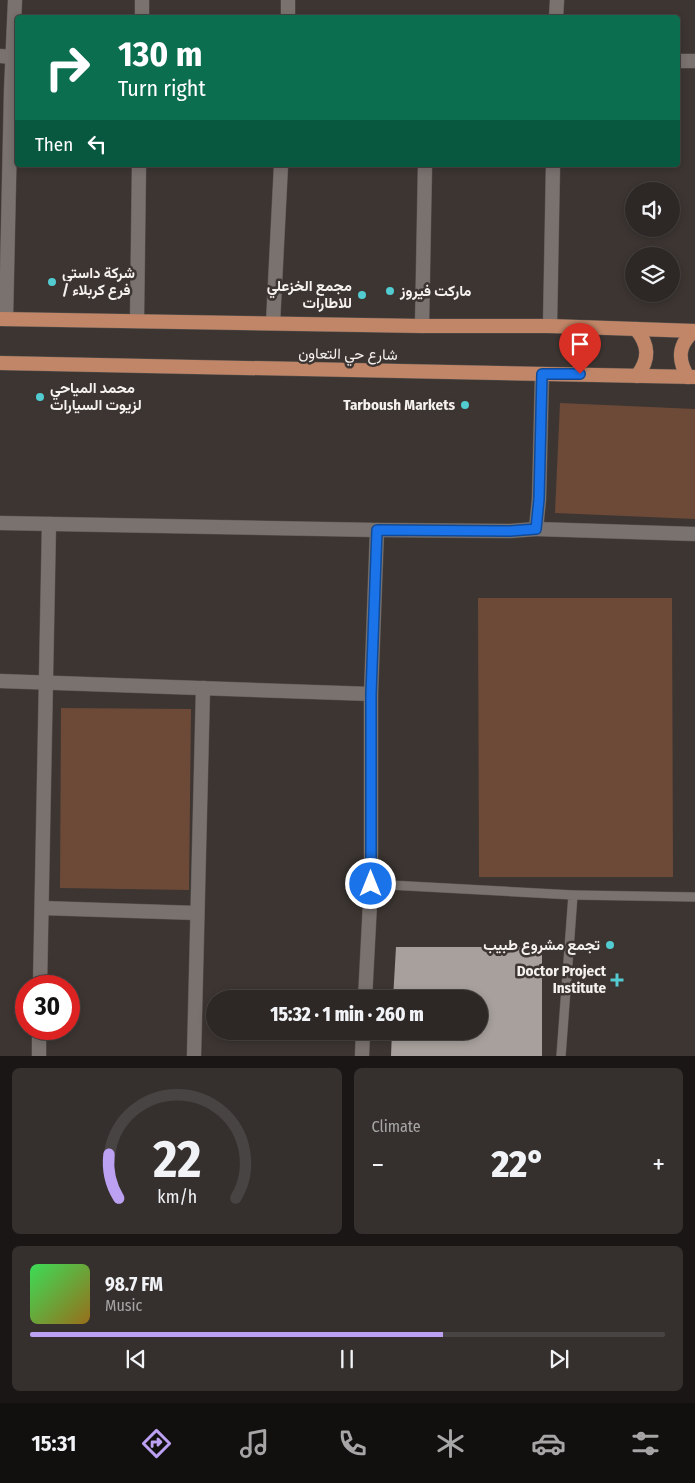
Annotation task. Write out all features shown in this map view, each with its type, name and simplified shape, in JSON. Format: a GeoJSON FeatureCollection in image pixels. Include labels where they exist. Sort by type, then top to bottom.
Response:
{"type":"FeatureCollection","features":[{"type":"Feature","properties":{"kind":"main road","name":"شارع حي التعاون"},"geometry":{"type":"LineString","coordinates":[[3,319],[422,326],[550,326],[694,331]]}},
{"type":"Feature","properties":{"kind":"main road"},"geometry":{"type":"LineString","coordinates":[[636,329],[641,336],[646,352],[646,361],[637,376]]}},
{"type":"Feature","properties":{"kind":"main road"},"geometry":{"type":"LineString","coordinates":[[692,377],[683,369],[681,352],[687,336],[694,331]]}},
{"type":"Feature","properties":{"kind":"main road","name":"شارع حي التعاون"},"geometry":{"type":"LineString","coordinates":[[0,363],[692,377]]}},
{"type":"Feature","properties":{"kind":"street"},"geometry":{"type":"LineString","coordinates":[[3,319],[14,91],[6,56],[15,0]]}},
{"type":"Feature","properties":{"kind":"street"},"geometry":{"type":"LineString","coordinates":[[142,0],[142,15]]}},
{"type":"Feature","properties":{"kind":"street"},"geometry":{"type":"LineString","coordinates":[[288,0],[288,15]]}},
{"type":"Feature","properties":{"kind":"street"},"geometry":{"type":"LineString","coordinates":[[556,15],[557,0]]}},
{"type":"Feature","properties":{"kind":"street"},"geometry":{"type":"LineString","coordinates":[[680,61],[695,61]]}},
{"type":"Feature","properties":{"kind":"street"},"geometry":{"type":"LineString","coordinates":[[137,321],[140,167]]}},
{"type":"Feature","properties":{"kind":"street"},"geometry":{"type":"LineString","coordinates":[[273,323],[281,167]]}},
{"type":"Feature","properties":{"kind":"street"},"geometry":{"type":"LineString","coordinates":[[422,326],[425,167]]}},
{"type":"Feature","properties":{"kind":"street"},"geometry":{"type":"LineString","coordinates":[[550,326],[553,167]]}},
{"type":"Feature","properties":{"kind":"street"},"geometry":{"type":"LineString","coordinates":[[536,529],[539,499],[542,374]]}},
{"type":"Feature","properties":{"kind":"street"},"geometry":{"type":"LineString","coordinates":[[0,522],[377,530],[510,531],[536,529],[695,534]]}},
{"type":"Feature","properties":{"kind":"street"},"geometry":{"type":"LineString","coordinates":[[40,975],[50,524]]}},
{"type":"Feature","properties":{"kind":"street"},"geometry":{"type":"LineString","coordinates":[[365,990],[371,884],[371,694],[377,530]]}},
{"type":"Feature","properties":{"kind":"street"},"geometry":{"type":"LineString","coordinates":[[0,681],[371,694]]}},
{"type":"Feature","properties":{"kind":"street"},"geometry":{"type":"LineString","coordinates":[[194,1056],[203,688]]}},
{"type":"Feature","properties":{"kind":"street"},"geometry":{"type":"LineString","coordinates":[[42,908],[197,913]]}},
{"type":"Feature","properties":{"kind":"street"},"geometry":{"type":"LineString","coordinates":[[39,1040],[39,1056]]}},
{"type":"Feature","properties":{"kind":"street"},"geometry":{"type":"LineString","coordinates":[[362,1056],[363,1040]]}},
{"type":"Feature","properties":{"kind":"lane"},"geometry":{"type":"LineString","coordinates":[[371,884],[573,895],[695,898]]}},
{"type":"Feature","properties":{"kind":"lane"},"geometry":{"type":"LineString","coordinates":[[561,1056],[573,895]]}},
{"type":"Feature","properties":{"kind":"shaded area"},"geometry":{"type":"Polygon","coordinates":[[[560,403],[695,409],[695,519],[555,513],[560,403]]]}},
{"type":"Feature","properties":{"kind":"shaded area"},"geometry":{"type":"Polygon","coordinates":[[[478,598],[672,598],[673,877],[479,877],[478,598]]]}},
{"type":"Feature","properties":{"kind":"shaded area"},"geometry":{"type":"Polygon","coordinates":[[[61,708],[191,709],[189,890],[60,888],[61,708]]]}},
{"type":"Feature","properties":{"kind":"building"},"geometry":{"type":"Polygon","coordinates":[[[396,947],[542,947],[542,1056],[391,1056],[392,1040],[488,1040],[488,990],[394,990],[396,947]]]}},
{"type":"Feature","properties":{"kind":"place","name":"شركة داستي / فرع كربلاء"},"geometry":{"type":"Point","coordinates":[52,282]}},
{"type":"Feature","properties":{"kind":"place","name":"ماركت فيروز"},"geometry":{"type":"Point","coordinates":[390,291]}},
{"type":"Feature","properties":{"kind":"place","name":"مجمع الخزعلي للاطارات"},"geometry":{"type":"Point","coordinates":[362,295]}},
{"type":"Feature","properties":{"kind":"place","name":"محمد المياحي لزيوت السيارات"},"geometry":{"type":"Point","coordinates":[40,397]}},
{"type":"Feature","properties":{"kind":"place","name":"Tarboush Markets"},"geometry":{"type":"Point","coordinates":[465,405]}},
{"type":"Feature","properties":{"kind":"place","name":"تجمع مشروع طبيب"},"geometry":{"type":"Point","coordinates":[610,945]}},
{"type":"Feature","properties":{"kind":"place","name":"Doctor Project Institute"},"geometry":{"type":"Point","coordinates":[617,980]}},
{"type":"Feature","properties":{"kind":"route"},"geometry":{"type":"LineString","coordinates":[[371,884],[371,694],[377,530],[510,531],[536,529],[539,499],[542,374],[580,374]]}}]}
